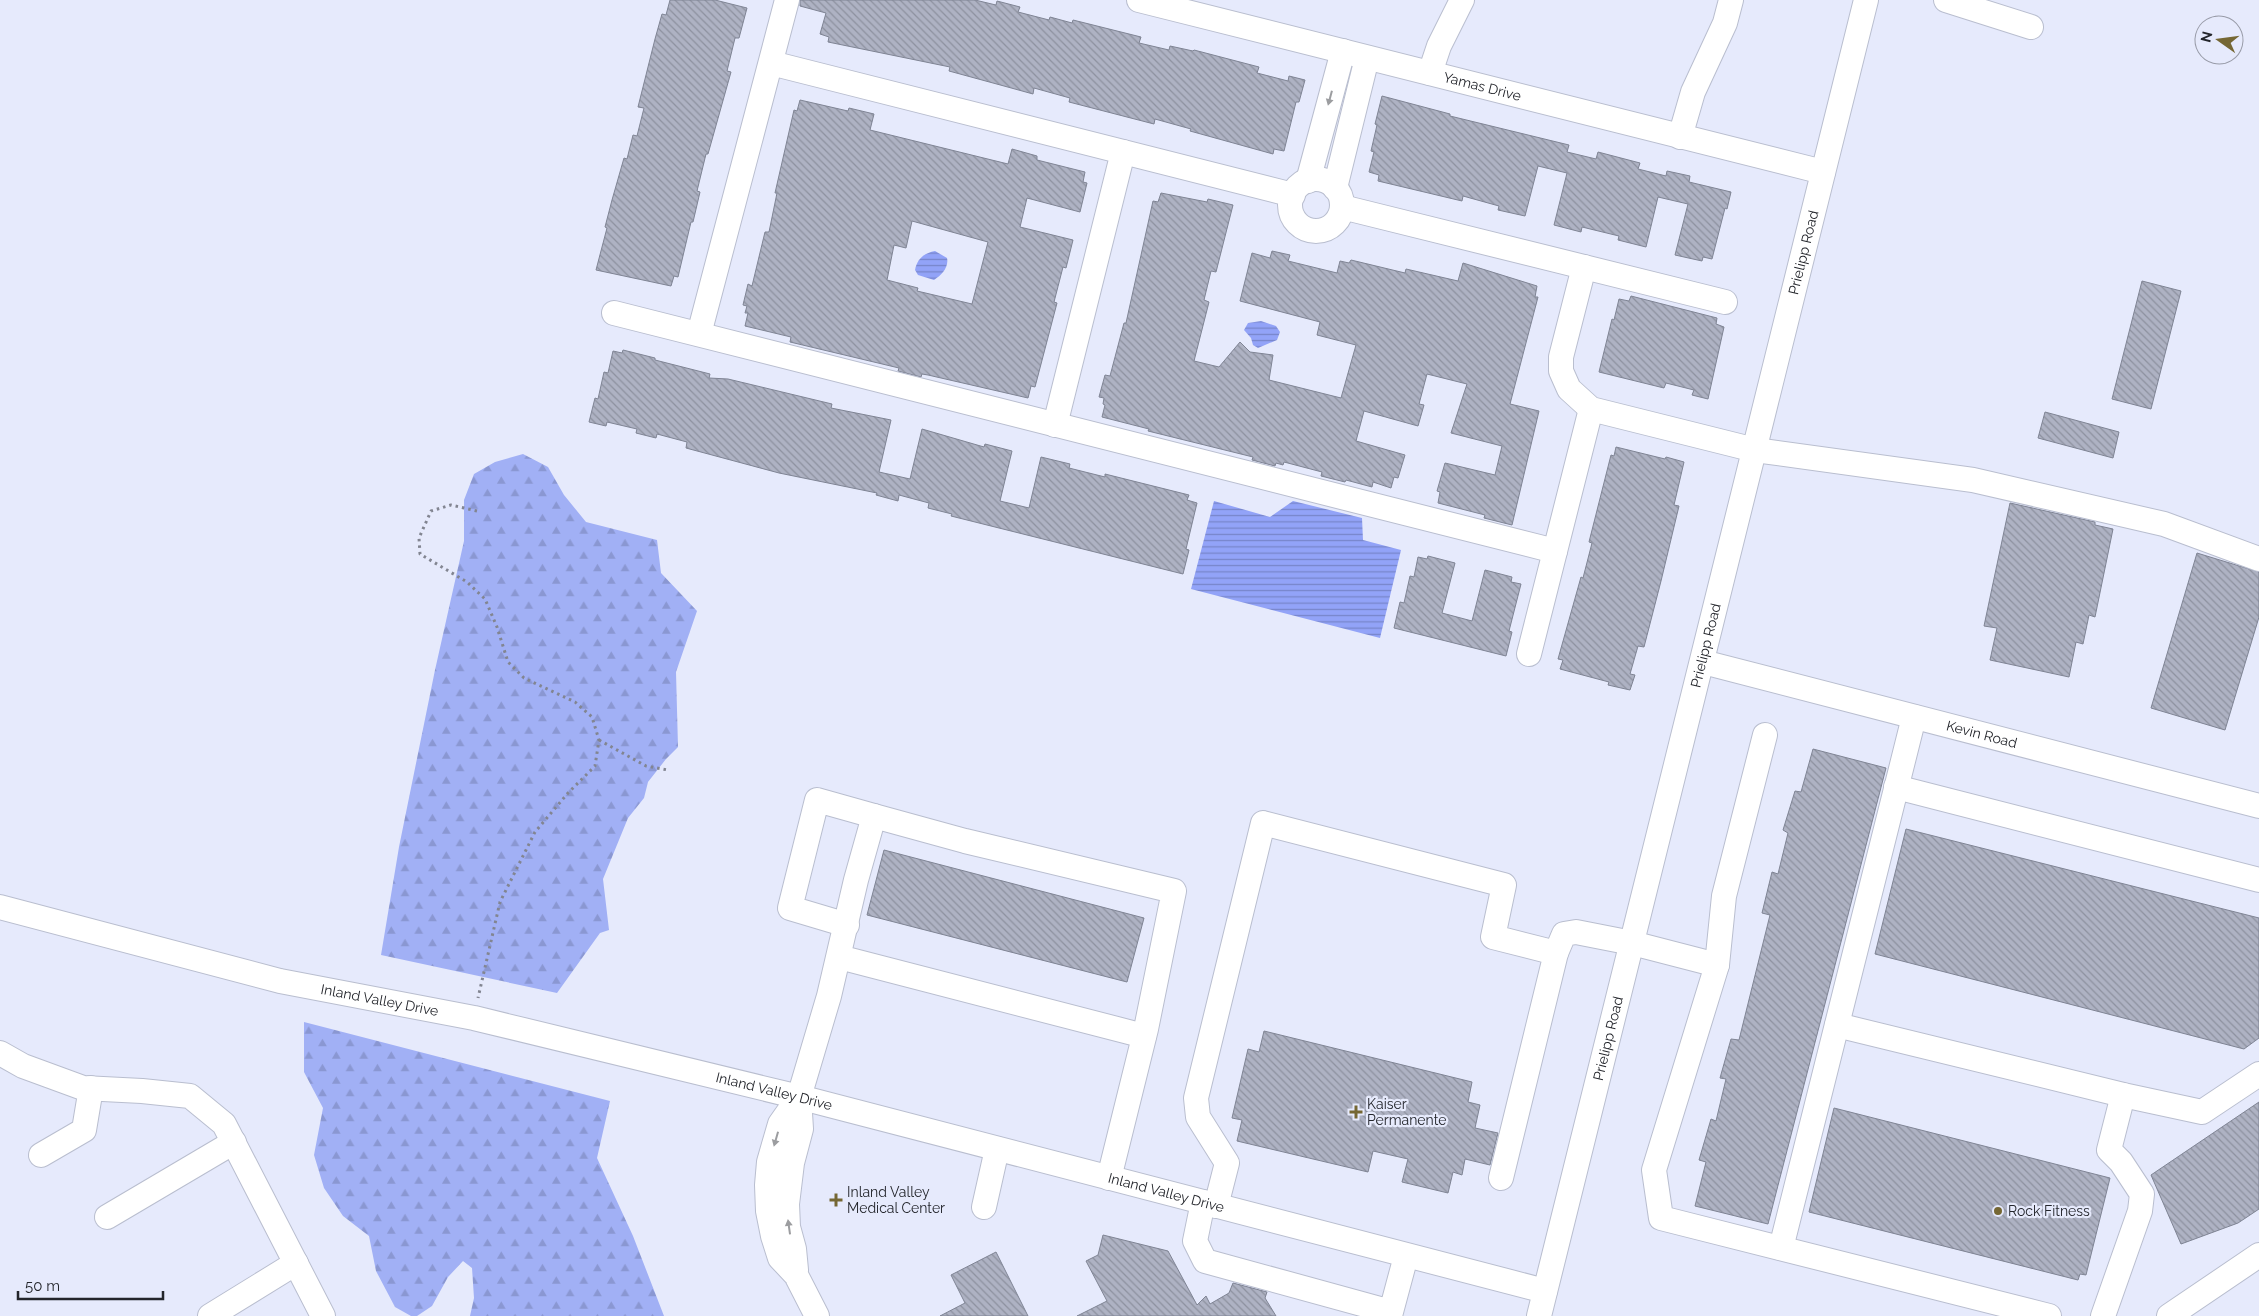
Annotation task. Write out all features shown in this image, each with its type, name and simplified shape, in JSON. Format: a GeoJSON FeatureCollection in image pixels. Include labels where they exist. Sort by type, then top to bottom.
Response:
{"type":"FeatureCollection","features":[{"type":"Feature","properties":{"kind":"street"},"geometry":{"type":"LineString","coordinates":[[699,334],[787,0]]}},
{"type":"Feature","properties":{"kind":"street","name":"Yamas Drive"},"geometry":{"type":"LineString","coordinates":[[1139,0],[1824,172]]}},
{"type":"Feature","properties":{"kind":"street"},"geometry":{"type":"LineString","coordinates":[[1430,73],[1439,46],[1462,0]]}},
{"type":"Feature","properties":{"kind":"street"},"geometry":{"type":"LineString","coordinates":[[1680,136],[1693,92],[1725,23],[1731,0]]}},
{"type":"Feature","properties":{"kind":"street","name":"Prielipp Road"},"geometry":{"type":"LineString","coordinates":[[1539,1316],[1866,0]]}},
{"type":"Feature","properties":{"kind":"street"},"geometry":{"type":"LineString","coordinates":[[1946,0],[2031,27]]}},
{"type":"Feature","properties":{"kind":"street"},"geometry":{"type":"LineString","coordinates":[[1343,51],[1300,188],[1291,208],[1293,216],[1305,228],[1313,231],[1322,231],[1336,222],[1339,197],[1367,58]]}},
{"type":"Feature","properties":{"kind":"street"},"geometry":{"type":"LineString","coordinates":[[771,63],[1123,152],[1300,188],[1324,180],[1339,197],[1584,267],[1725,302]]}},
{"type":"Feature","properties":{"kind":"street"},"geometry":{"type":"LineString","coordinates":[[1055,425],[1123,152]]}},
{"type":"Feature","properties":{"kind":"street"},"geometry":{"type":"LineString","coordinates":[[1584,267],[1560,357],[1561,372],[1569,389],[1591,409],[1755,450],[1972,480],[2164,524],[2259,559]]}},
{"type":"Feature","properties":{"kind":"street"},"geometry":{"type":"LineString","coordinates":[[614,313],[1555,551]]}},
{"type":"Feature","properties":{"kind":"street"},"geometry":{"type":"LineString","coordinates":[[1529,654],[1591,409]]}},
{"type":"Feature","properties":{"kind":"street","name":"Kevin Road"},"geometry":{"type":"LineString","coordinates":[[1703,662],[2259,806]]}},
{"type":"Feature","properties":{"kind":"street"},"geometry":{"type":"LineString","coordinates":[[1781,1248],[1914,717]]}},
{"type":"Feature","properties":{"kind":"street"},"geometry":{"type":"LineString","coordinates":[[1765,735],[1724,896],[1717,965],[1654,1170],[1661,1218],[2049,1316]]}},
{"type":"Feature","properties":{"kind":"street"},"geometry":{"type":"LineString","coordinates":[[1896,787],[2259,880]]}},
{"type":"Feature","properties":{"kind":"street"},"geometry":{"type":"LineString","coordinates":[[847,925],[790,908],[817,800],[965,841],[1174,891],[1144,1036],[1109,1178]]}},
{"type":"Feature","properties":{"kind":"street"},"geometry":{"type":"LineString","coordinates":[[817,1316],[796,1275],[794,1249],[788,1227],[787,1204],[792,1163],[801,1129],[799,1097],[839,957],[874,816]]}},
{"type":"Feature","properties":{"kind":"street"},"geometry":{"type":"LineString","coordinates":[[1406,1256],[1392,1312],[1205,1260],[1194,1241],[1227,1163],[1198,1117],[1196,1098],[1263,823],[1504,885],[1493,937],[1556,953]]}},
{"type":"Feature","properties":{"kind":"street","name":"Inland Valley Drive"},"geometry":{"type":"LineString","coordinates":[[0,907],[280,981],[474,1018],[799,1097],[1545,1291]]}},
{"type":"Feature","properties":{"kind":"street"},"geometry":{"type":"LineString","coordinates":[[1501,1178],[1556,953],[1564,934],[1576,932],[1632,943],[1717,965]]}},
{"type":"Feature","properties":{"kind":"street"},"geometry":{"type":"LineString","coordinates":[[839,957],[1144,1036]]}},
{"type":"Feature","properties":{"kind":"street"},"geometry":{"type":"LineString","coordinates":[[1837,1025],[2123,1095],[2202,1112],[2259,1074]]}},
{"type":"Feature","properties":{"kind":"street"},"geometry":{"type":"LineString","coordinates":[[0,1053],[23,1066],[83,1088],[190,1096],[224,1124],[323,1316]]}},
{"type":"Feature","properties":{"kind":"street"},"geometry":{"type":"LineString","coordinates":[[41,1155],[84,1130],[91,1088]]}},
{"type":"Feature","properties":{"kind":"street"},"geometry":{"type":"LineString","coordinates":[[2103,1316],[2140,1211],[2142,1194],[2121,1162],[2110,1150],[2123,1095]]}},
{"type":"Feature","properties":{"kind":"street"},"geometry":{"type":"LineString","coordinates":[[107,1217],[234,1142]]}},
{"type":"Feature","properties":{"kind":"street"},"geometry":{"type":"LineString","coordinates":[[984,1207],[997,1149]]}},
{"type":"Feature","properties":{"kind":"street"},"geometry":{"type":"LineString","coordinates":[[2169,1316],[2259,1254]]}},
{"type":"Feature","properties":{"kind":"street"},"geometry":{"type":"LineString","coordinates":[[210,1316],[296,1263]]}},
{"type":"Feature","properties":{"kind":"path"},"geometry":{"type":"LineString","coordinates":[[474,1018],[500,902],[535,832],[568,793],[595,766],[599,740],[592,717],[575,702],[524,678],[508,662],[497,627],[485,599],[467,582],[420,554],[418,538],[431,511],[450,505],[477,511]]}},
{"type":"Feature","properties":{"kind":"path"},"geometry":{"type":"LineString","coordinates":[[599,740],[646,766],[668,770]]}},
{"type":"Feature","properties":{"kind":"green space"},"geometry":{"type":"Polygon","coordinates":[[[523,454],[548,467],[564,495],[586,522],[657,540],[661,573],[697,611],[676,672],[678,747],[648,782],[644,798],[628,818],[603,879],[609,930],[600,933],[557,993],[381,955],[399,847],[435,670],[464,541],[464,500],[474,474],[495,462],[523,454]]]}},
{"type":"Feature","properties":{"kind":"green space"},"geometry":{"type":"Polygon","coordinates":[[[304,1022],[610,1101],[597,1158],[633,1236],[664,1316],[470,1316],[474,1298],[472,1268],[463,1261],[448,1277],[432,1306],[417,1316],[411,1316],[395,1307],[376,1271],[369,1236],[343,1216],[324,1188],[314,1155],[323,1108],[304,1072],[304,1022]]]}},
{"type":"Feature","properties":{"kind":"shaded area"},"geometry":{"type":"Polygon","coordinates":[[[935,251],[947,258],[947,265],[940,276],[934,280],[918,275],[915,270],[919,260],[924,255],[935,251]]]}},
{"type":"Feature","properties":{"kind":"shaded area"},"geometry":{"type":"Polygon","coordinates":[[[1261,321],[1276,326],[1280,332],[1277,340],[1258,348],[1253,345],[1251,338],[1244,330],[1248,323],[1261,321]]]}},
{"type":"Feature","properties":{"kind":"shaded area"},"geometry":{"type":"Polygon","coordinates":[[[1214,501],[1270,517],[1293,501],[1362,518],[1363,540],[1401,550],[1380,638],[1191,589],[1214,501]]]}},
{"type":"Feature","properties":{"kind":"building"},"geometry":{"type":"Polygon","coordinates":[[[670,0],[715,0],[747,8],[739,38],[735,38],[727,71],[731,72],[708,154],[706,154],[697,191],[700,192],[678,277],[674,276],[671,286],[596,270],[607,228],[605,227],[624,158],[627,159],[633,135],[637,136],[644,108],[638,107],[655,39],[662,14],[666,15],[670,0]]]}},
{"type":"Feature","properties":{"kind":"building"},"geometry":{"type":"Polygon","coordinates":[[[800,0],[975,0],[996,5],[997,1],[1020,7],[1018,12],[1049,20],[1050,17],[1072,23],[1073,20],[1141,37],[1139,43],[1169,50],[1170,46],[1194,50],[1259,67],[1257,73],[1288,81],[1289,76],[1305,80],[1299,102],[1296,102],[1284,151],[1274,149],[1273,154],[1190,131],[1191,129],[1155,119],[1154,124],[1069,102],[1070,98],[1034,88],[1033,94],[949,71],[950,67],[828,42],[829,37],[820,34],[826,13],[800,6],[800,0]]]}},
{"type":"Feature","properties":{"kind":"building"},"geometry":{"type":"Polygon","coordinates":[[[1382,96],[1450,114],[1450,116],[1569,145],[1567,152],[1596,159],[1598,152],[1640,163],[1638,169],[1666,176],[1667,171],[1690,176],[1689,182],[1731,192],[1712,259],[1703,257],[1702,261],[1675,255],[1688,204],[1658,197],[1646,247],[1618,240],[1619,236],[1582,227],[1581,232],[1554,225],[1567,173],[1538,166],[1525,216],[1498,210],[1499,206],[1463,196],[1462,201],[1378,181],[1379,175],[1369,172],[1374,152],[1371,151],[1377,125],[1375,124],[1382,96]]]}},
{"type":"Feature","properties":{"kind":"building"},"geometry":{"type":"Polygon","coordinates":[[[800,100],[848,111],[849,108],[874,114],[870,130],[1008,164],[1012,149],[1037,156],[1037,160],[1085,172],[1083,182],[1087,183],[1080,212],[1027,198],[1020,227],[1073,240],[1066,268],[1063,267],[1054,302],[1057,303],[1035,387],[1031,386],[1028,398],[928,375],[922,374],[921,377],[898,371],[899,368],[790,342],[791,337],[745,326],[748,313],[745,313],[747,306],[743,305],[748,284],[752,286],[765,232],[769,232],[777,193],[775,193],[794,110],[797,111],[800,100]],[[912,221],[906,248],[894,245],[887,280],[918,288],[917,291],[972,304],[988,242],[912,221]]]}},
{"type":"Feature","properties":{"kind":"building"},"geometry":{"type":"Polygon","coordinates":[[[1161,193],[1207,202],[1208,199],[1233,205],[1216,272],[1211,271],[1204,300],[1209,302],[1194,361],[1219,367],[1240,342],[1250,352],[1273,355],[1269,380],[1341,398],[1356,345],[1317,335],[1320,322],[1240,301],[1252,253],[1270,258],[1272,251],[1290,255],[1288,261],[1337,273],[1340,261],[1349,263],[1351,260],[1405,273],[1406,269],[1458,281],[1463,263],[1537,286],[1535,297],[1538,297],[1510,404],[1539,411],[1512,525],[1484,518],[1485,515],[1438,503],[1440,492],[1437,491],[1445,463],[1495,475],[1502,446],[1451,433],[1467,384],[1427,374],[1419,404],[1424,405],[1418,426],[1364,411],[1356,441],[1405,455],[1398,478],[1394,477],[1391,488],[1373,482],[1372,487],[1346,480],[1345,482],[1321,476],[1322,472],[1284,462],[1283,465],[1276,463],[1275,466],[1252,460],[1253,457],[1148,431],[1149,429],[1102,417],[1105,405],[1103,404],[1104,398],[1099,397],[1105,375],[1110,376],[1124,323],[1126,323],[1153,201],[1158,202],[1161,193]]]}},
{"type":"Feature","properties":{"kind":"building"},"geometry":{"type":"Polygon","coordinates":[[[2142,281],[2181,291],[2151,409],[2112,399],[2142,281]]]}},
{"type":"Feature","properties":{"kind":"building"},"geometry":{"type":"Polygon","coordinates":[[[1631,296],[1717,318],[1716,324],[1724,327],[1708,399],[1692,395],[1694,390],[1666,383],[1664,388],[1599,372],[1619,299],[1629,301],[1631,296]]]}},
{"type":"Feature","properties":{"kind":"building"},"geometry":{"type":"Polygon","coordinates":[[[623,350],[710,374],[709,378],[728,379],[832,404],[831,408],[891,420],[879,472],[910,479],[922,429],[984,447],[985,444],[1012,451],[1000,501],[1029,508],[1041,457],[1070,464],[1069,468],[1105,477],[1105,474],[1189,495],[1187,500],[1197,503],[1186,549],[1189,550],[1183,574],[951,516],[952,514],[928,508],[929,503],[899,495],[898,501],[876,495],[877,493],[779,473],[686,448],[687,442],[657,434],[656,438],[636,433],[637,429],[607,422],[606,426],[589,422],[595,398],[598,399],[604,372],[608,373],[613,351],[622,353],[623,350]]]}},
{"type":"Feature","properties":{"kind":"building"},"geometry":{"type":"Polygon","coordinates":[[[2045,412],[2119,432],[2113,458],[2038,438],[2045,412]]]}},
{"type":"Feature","properties":{"kind":"building"},"geometry":{"type":"Polygon","coordinates":[[[1616,447],[1684,462],[1674,505],[1679,506],[1644,647],[1638,646],[1630,674],[1635,675],[1630,690],[1608,685],[1609,682],[1560,669],[1563,660],[1558,659],[1581,577],[1583,578],[1592,543],[1589,542],[1611,455],[1614,456],[1616,447]]]}},
{"type":"Feature","properties":{"kind":"building"},"geometry":{"type":"Polygon","coordinates":[[[2010,503],[2095,522],[2095,525],[2113,529],[2095,617],[2089,615],[2083,644],[2076,642],[2069,677],[1990,660],[1997,628],[1984,626],[2010,503]]]}},
{"type":"Feature","properties":{"kind":"building"},"geometry":{"type":"Polygon","coordinates":[[[2197,553],[2259,572],[2259,617],[2225,730],[2151,708],[2197,553]]]}},
{"type":"Feature","properties":{"kind":"building"},"geometry":{"type":"Polygon","coordinates":[[[1428,556],[1455,563],[1442,613],[1472,621],[1485,570],[1512,577],[1511,582],[1521,584],[1509,631],[1512,632],[1506,656],[1394,628],[1400,602],[1404,603],[1410,576],[1414,577],[1418,557],[1427,559],[1428,556]]]}},
{"type":"Feature","properties":{"kind":"building"},"geometry":{"type":"Polygon","coordinates":[[[1813,749],[1886,768],[1768,1224],[1695,1206],[1706,1162],[1699,1160],[1711,1119],[1716,1121],[1726,1079],[1720,1078],[1731,1039],[1739,1040],[1770,915],[1762,913],[1772,872],[1778,874],[1788,833],[1783,830],[1795,791],[1801,792],[1813,749]]]}},
{"type":"Feature","properties":{"kind":"building"},"geometry":{"type":"Polygon","coordinates":[[[1906,829],[2259,918],[2259,1038],[2244,1049],[1875,954],[1906,829]]]}},
{"type":"Feature","properties":{"kind":"building"},"geometry":{"type":"Polygon","coordinates":[[[884,850],[1144,918],[1127,982],[867,915],[884,850]]]}},
{"type":"Feature","properties":{"kind":"building","name":"Kaiser Permanente"},"geometry":{"type":"Polygon","coordinates":[[[1264,1031],[1472,1082],[1468,1102],[1480,1105],[1475,1128],[1498,1133],[1490,1165],[1465,1159],[1462,1175],[1453,1172],[1448,1193],[1402,1182],[1408,1159],[1373,1151],[1368,1172],[1237,1141],[1242,1120],[1232,1118],[1248,1049],[1259,1052],[1264,1031]]]}},
{"type":"Feature","properties":{"kind":"building"},"geometry":{"type":"Polygon","coordinates":[[[2259,1102],[2259,1209],[2238,1223],[2181,1244],[2151,1175],[2259,1102]]]}},
{"type":"Feature","properties":{"kind":"building"},"geometry":{"type":"Polygon","coordinates":[[[1834,1108],[2110,1178],[2086,1275],[2080,1274],[2078,1280],[1809,1212],[1834,1108]]]}},
{"type":"Feature","properties":{"kind":"building"},"geometry":{"type":"Polygon","coordinates":[[[1103,1235],[1168,1251],[1197,1305],[1206,1296],[1210,1304],[1229,1293],[1233,1283],[1267,1292],[1265,1298],[1276,1316],[1077,1316],[1107,1301],[1086,1261],[1098,1255],[1103,1235]]]}},
{"type":"Feature","properties":{"kind":"building"},"geometry":{"type":"Polygon","coordinates":[[[996,1252],[1028,1316],[940,1316],[965,1303],[951,1275],[996,1252]]]}},
{"type":"Feature","properties":{"kind":"place","name":"Kaiser Permanente"},"geometry":{"type":"Point","coordinates":[1356,1112]}},
{"type":"Feature","properties":{"kind":"place","name":"Inland Valley Medical Center"},"geometry":{"type":"Point","coordinates":[836,1200]}},
{"type":"Feature","properties":{"kind":"place","name":"Rock Fitness"},"geometry":{"type":"Point","coordinates":[1998,1211]}}]}
